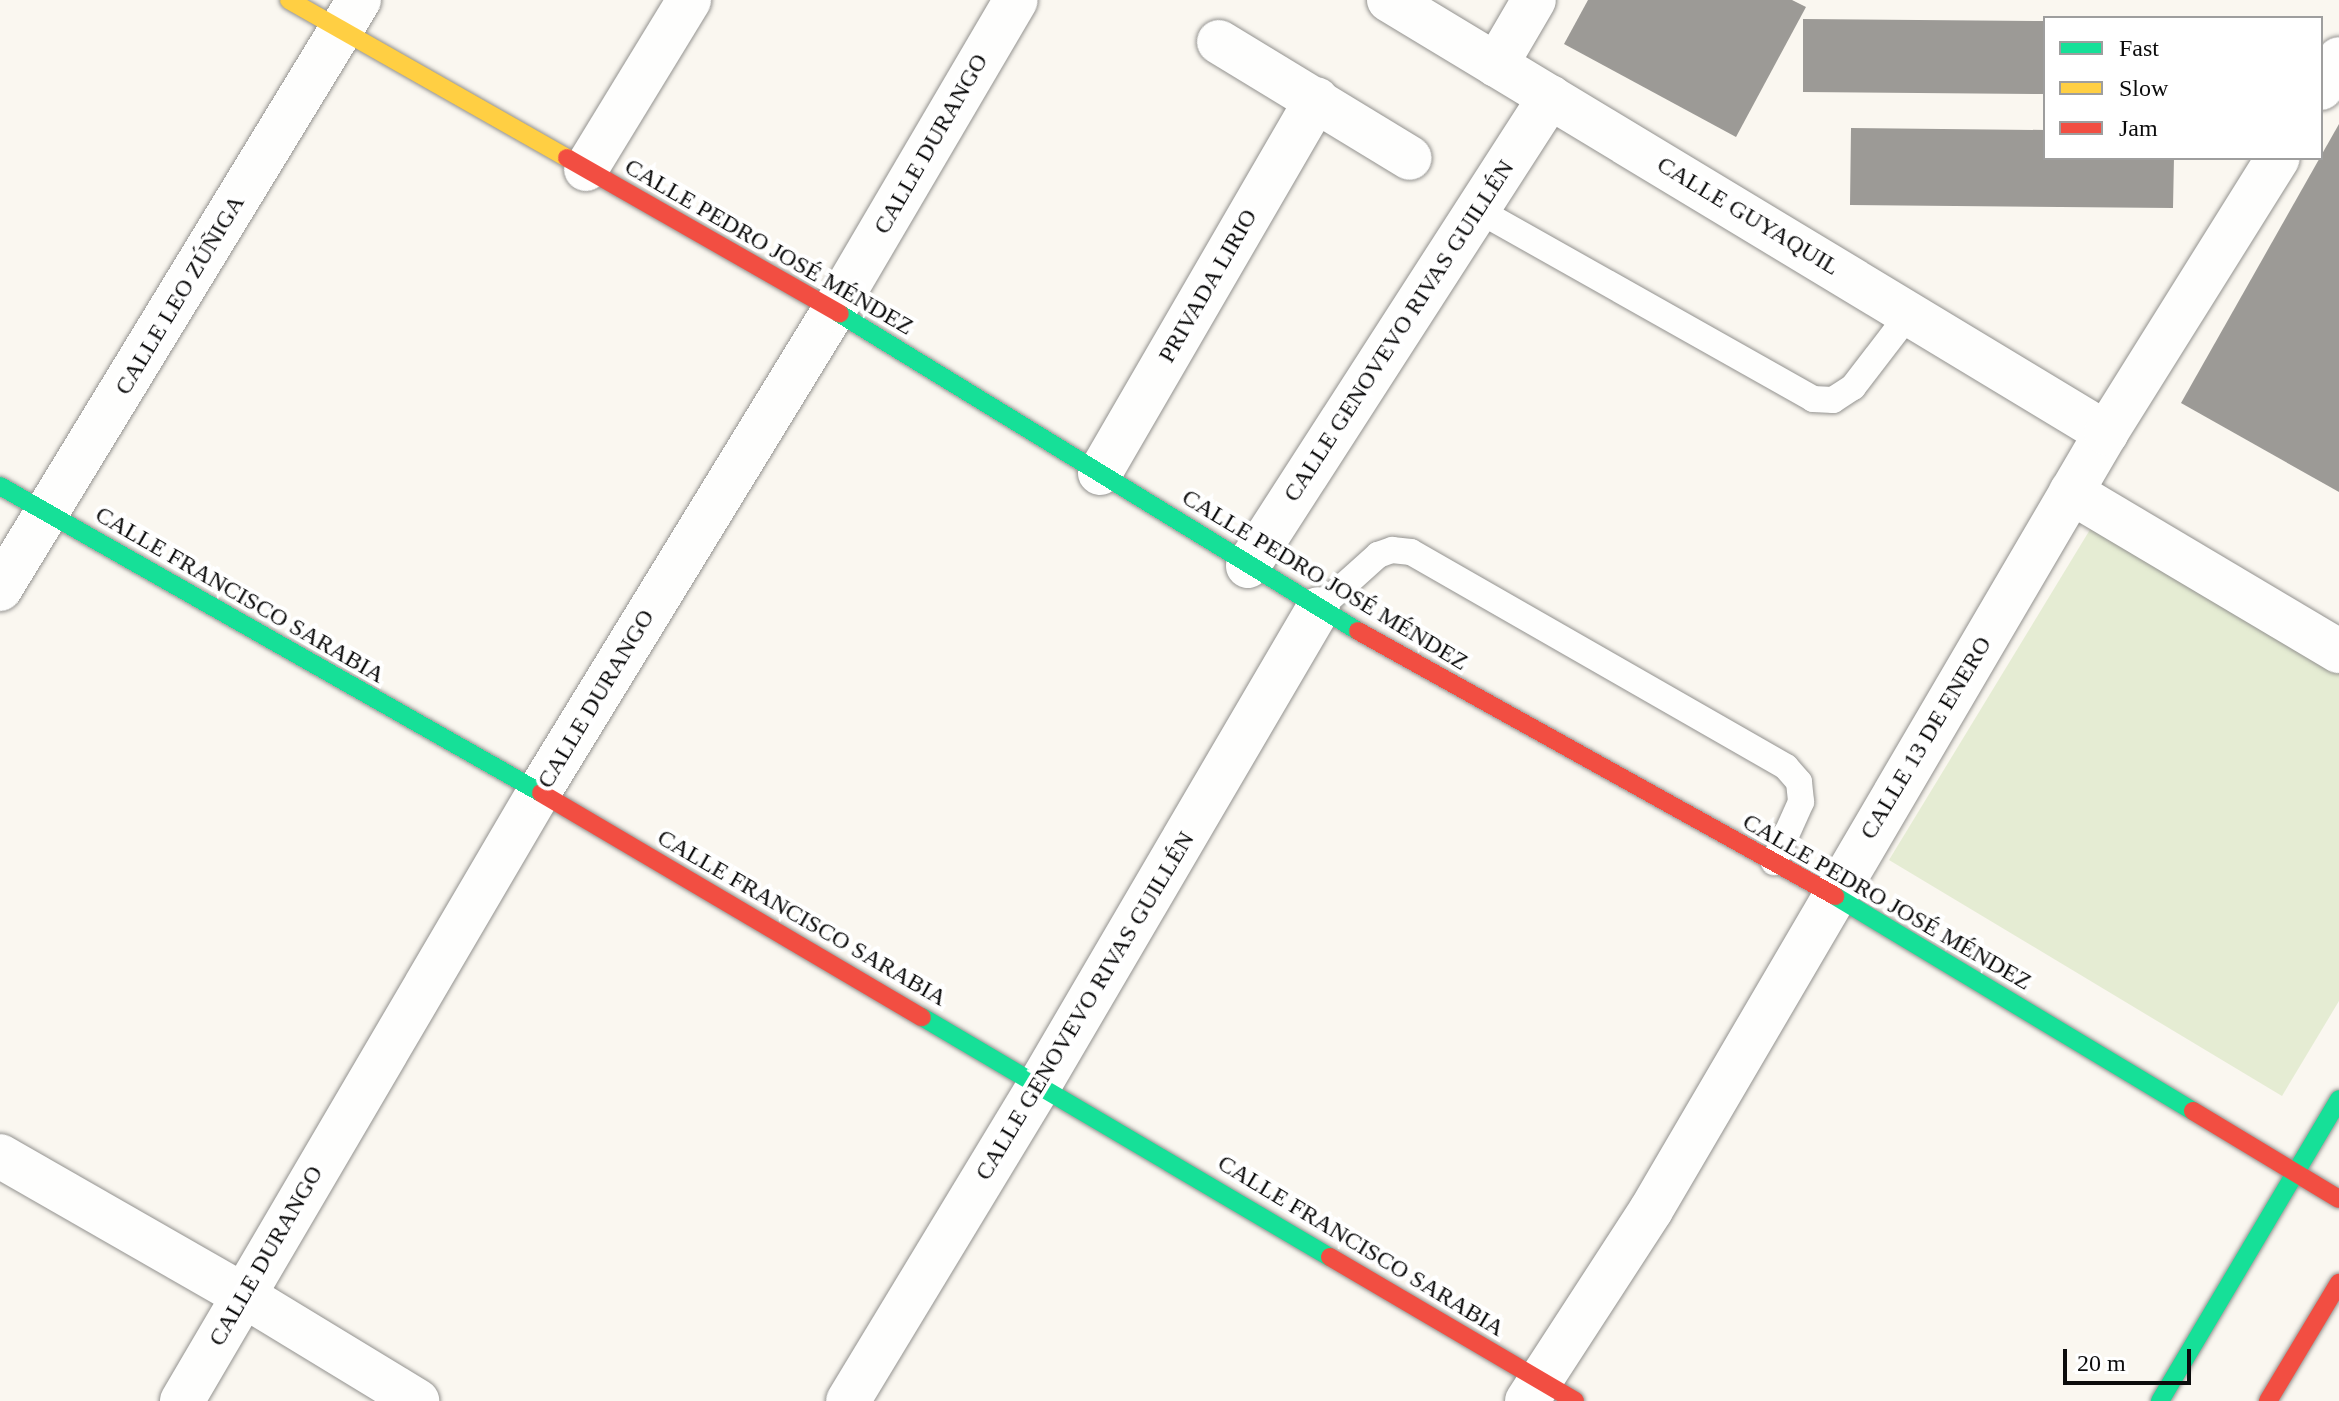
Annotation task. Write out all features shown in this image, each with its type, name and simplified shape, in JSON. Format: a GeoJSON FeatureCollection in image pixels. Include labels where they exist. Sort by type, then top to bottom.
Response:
{"type":"FeatureCollection","features":[{"type":"Feature","properties":{"kind":"street","name":"CALLE PEDRO JOSÉ MÉNDEZ"},"geometry":{"type":"LineString","coordinates":[[289,0],[350,16],[586,169],[834,310],[1318,609],[1833,895],[2339,1199]]}},
{"type":"Feature","properties":{"kind":"street"},"geometry":{"type":"LineString","coordinates":[[586,169],[689,0]]}},
{"type":"Feature","properties":{"kind":"street","name":"CALLE DURANGO"},"geometry":{"type":"LineString","coordinates":[[182,1401],[539,792],[834,310],[1016,0]]}},
{"type":"Feature","properties":{"kind":"street","name":"CALLE GUYAQUIL"},"geometry":{"type":"LineString","coordinates":[[1389,0],[2106,433]]}},
{"type":"Feature","properties":{"kind":"street"},"geometry":{"type":"LineString","coordinates":[[1496,65],[1534,0]]}},
{"type":"Feature","properties":{"kind":"street","name":"CALLE LEO ZÚÑIGA"},"geometry":{"type":"LineString","coordinates":[[0,589],[350,16]]}},
{"type":"Feature","properties":{"kind":"street"},"geometry":{"type":"LineString","coordinates":[[1219,42],[1410,158]]}},
{"type":"Feature","properties":{"kind":"street"},"geometry":{"type":"LineString","coordinates":[[2323,85],[2339,59]]}},
{"type":"Feature","properties":{"kind":"street","name":"CALLE GENOVEVO RIVAS GUILLÉN"},"geometry":{"type":"LineString","coordinates":[[1248,566],[1550,97]]}},
{"type":"Feature","properties":{"kind":"street","name":"PRIVADA LIRIO"},"geometry":{"type":"LineString","coordinates":[[1100,473],[1317,99]]}},
{"type":"Feature","properties":{"kind":"street","name":"CALLE 13 DE ENERO"},"geometry":{"type":"LineString","coordinates":[[1547,1394],[1833,895],[2071,492],[2277,160]]}},
{"type":"Feature","properties":{"kind":"street","name":"CALLE FRANCISCO SARABIA"},"geometry":{"type":"LineString","coordinates":[[0,486],[539,792],[1040,1084],[1547,1394]]}},
{"type":"Feature","properties":{"kind":"street"},"geometry":{"type":"LineString","coordinates":[[2071,492],[2339,651]]}},
{"type":"Feature","properties":{"kind":"street","name":"CALLE GENOVEVO RIVAS GUILLÉN"},"geometry":{"type":"LineString","coordinates":[[848,1401],[1040,1084],[1318,609]]}},
{"type":"Feature","properties":{"kind":"street"},"geometry":{"type":"LineString","coordinates":[[2160,1401],[2339,1099]]}},
{"type":"Feature","properties":{"kind":"street"},"geometry":{"type":"LineString","coordinates":[[0,1156],[243,1295],[417,1401]]}},
{"type":"Feature","properties":{"kind":"street"},"geometry":{"type":"LineString","coordinates":[[2268,1401],[2339,1283]]}},
{"type":"Feature","properties":{"kind":"lane"},"geometry":{"type":"LineString","coordinates":[[1478,210],[1813,399],[1833,400],[1853,387],[1909,314]]}},
{"type":"Feature","properties":{"kind":"lane"},"geometry":{"type":"LineString","coordinates":[[1318,609],[1378,555],[1392,550],[1411,552],[1786,767],[1799,782],[1801,802],[1774,862]]}},
{"type":"Feature","properties":{"kind":"green space"},"geometry":{"type":"Polygon","coordinates":[[[2094,523],[2339,670],[2339,1001],[2282,1096],[1889,860],[2094,523]]]}},
{"type":"Feature","properties":{"kind":"building"},"geometry":{"type":"Polygon","coordinates":[[[1588,0],[1792,0],[1806,7],[1736,137],[1564,44],[1588,0]]]}},
{"type":"Feature","properties":{"kind":"building"},"geometry":{"type":"Polygon","coordinates":[[[1803,19],[2043,21],[2043,94],[1803,92],[1803,19]]]}},
{"type":"Feature","properties":{"kind":"building"},"geometry":{"type":"Polygon","coordinates":[[[2339,124],[2339,492],[2181,403],[2319,160],[2323,160],[2323,152],[2339,124]]]}},
{"type":"Feature","properties":{"kind":"building"},"geometry":{"type":"Polygon","coordinates":[[[1851,128],[2043,130],[2043,160],[2174,160],[2173,208],[1850,205],[1851,128]]]}},
{"type":"Feature","properties":{"kind":"traffic: fast"},"geometry":{"type":"LineString","coordinates":[[840,314],[1358,631]]}},
{"type":"Feature","properties":{"kind":"traffic: fast"},"geometry":{"type":"LineString","coordinates":[[0,486],[541,793]]}},
{"type":"Feature","properties":{"kind":"traffic: fast"},"geometry":{"type":"LineString","coordinates":[[1835,896],[2193,1111]]}},
{"type":"Feature","properties":{"kind":"traffic: fast"},"geometry":{"type":"LineString","coordinates":[[922,1017],[1330,1257]]}},
{"type":"Feature","properties":{"kind":"traffic: fast"},"geometry":{"type":"LineString","coordinates":[[2160,1401],[2339,1099]]}},
{"type":"Feature","properties":{"kind":"traffic: slow"},"geometry":{"type":"LineString","coordinates":[[289,0],[567,158]]}},
{"type":"Feature","properties":{"kind":"traffic: jam"},"geometry":{"type":"LineString","coordinates":[[567,158],[840,314]]}},
{"type":"Feature","properties":{"kind":"traffic: jam"},"geometry":{"type":"LineString","coordinates":[[1358,631],[1835,896]]}},
{"type":"Feature","properties":{"kind":"traffic: jam"},"geometry":{"type":"LineString","coordinates":[[541,793],[922,1017]]}},
{"type":"Feature","properties":{"kind":"traffic: jam"},"geometry":{"type":"LineString","coordinates":[[2193,1111],[2339,1199]]}},
{"type":"Feature","properties":{"kind":"traffic: jam"},"geometry":{"type":"LineString","coordinates":[[1330,1257],[1575,1401]]}},
{"type":"Feature","properties":{"kind":"traffic: jam"},"geometry":{"type":"LineString","coordinates":[[2268,1401],[2339,1283]]}}]}
